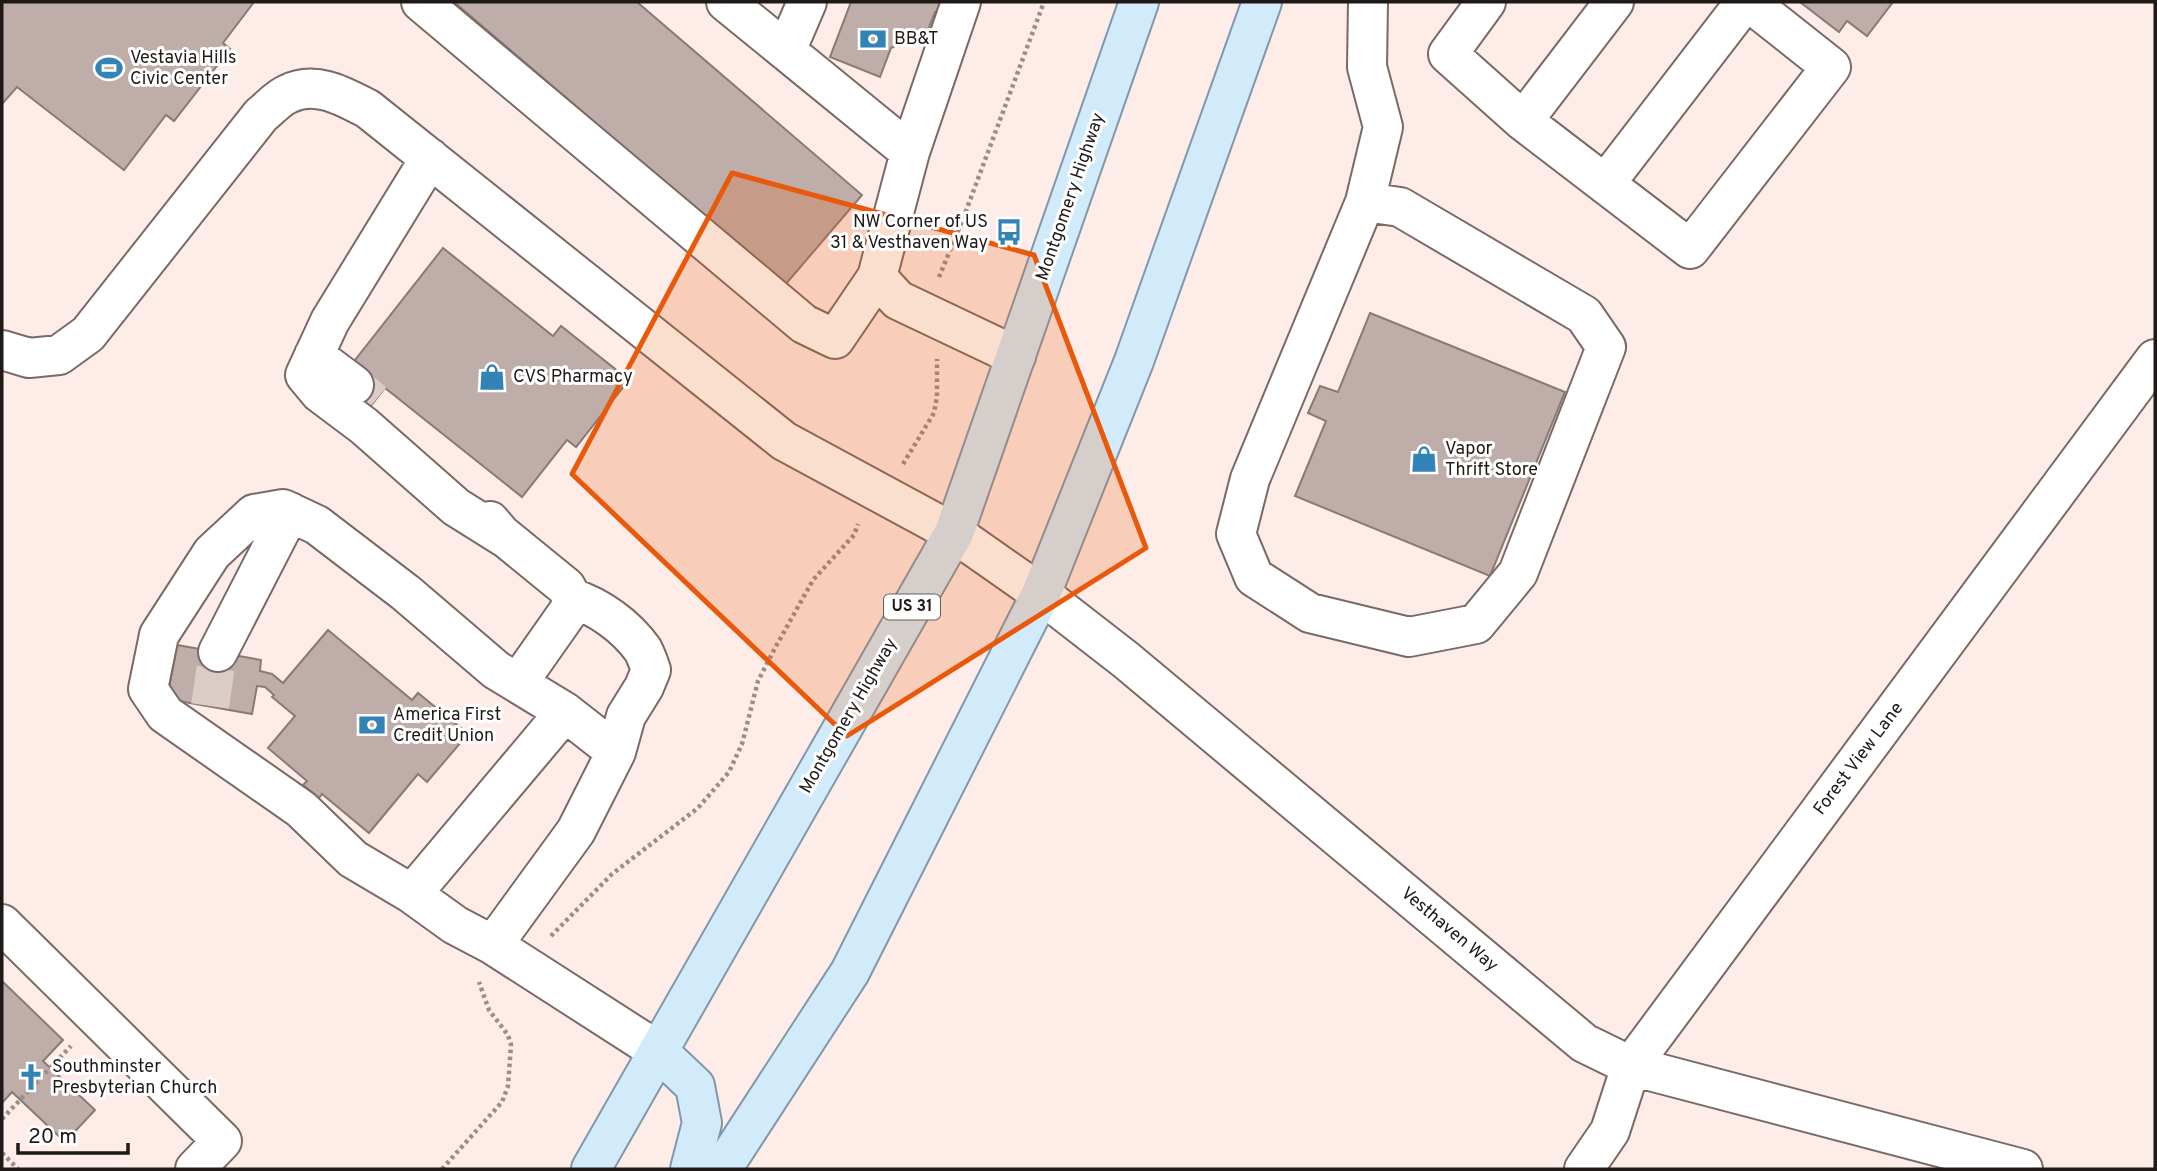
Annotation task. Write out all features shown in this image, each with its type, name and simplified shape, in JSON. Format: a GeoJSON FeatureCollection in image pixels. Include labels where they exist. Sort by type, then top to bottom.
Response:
{"type":"FeatureCollection","features":[{"type":"Feature","properties":{"kind":"main road","name":"Montgomery Highway"},"geometry":{"type":"LineString","coordinates":[[591,1169],[954,533],[1139,2]]}},
{"type":"Feature","properties":{"kind":"main road"},"geometry":{"type":"LineString","coordinates":[[722,1169],[850,972],[1041,594],[1134,361],[1262,2]]}},
{"type":"Feature","properties":{"kind":"main road"},"geometry":{"type":"LineString","coordinates":[[658,1051],[695,1086],[702,1123],[690,1169]]}},
{"type":"Feature","properties":{"kind":"street"},"geometry":{"type":"LineString","coordinates":[[421,2],[804,324],[835,339],[877,277],[910,152],[961,2]]}},
{"type":"Feature","properties":{"kind":"street"},"geometry":{"type":"LineString","coordinates":[[726,2],[910,152]]}},
{"type":"Feature","properties":{"kind":"street"},"geometry":{"type":"LineString","coordinates":[[786,51],[807,2]]}},
{"type":"Feature","properties":{"kind":"street"},"geometry":{"type":"LineString","coordinates":[[1365,202],[1400,207],[1584,315],[1606,347],[1518,573],[1476,624],[1409,637],[1310,614],[1254,577],[1236,534],[1250,479],[1365,202],[1383,127],[1367,67],[1368,2]]}},
{"type":"Feature","properties":{"kind":"street"},"geometry":{"type":"LineString","coordinates":[[1486,2],[1448,54],[1523,121],[1605,184],[1690,249],[1831,67],[1747,2],[1605,184]]}},
{"type":"Feature","properties":{"kind":"street"},"geometry":{"type":"LineString","coordinates":[[1523,121],[1614,2]]}},
{"type":"Feature","properties":{"kind":"street","name":"Vesthaven Way"},"geometry":{"type":"LineString","coordinates":[[2,350],[29,358],[58,355],[88,334],[261,115],[285,94],[304,87],[337,93],[368,108],[784,441],[954,533],[1041,594],[1126,660],[1584,1043],[1631,1066],[2023,1169]]}},
{"type":"Feature","properties":{"kind":"street"},"geometry":{"type":"LineString","coordinates":[[430,158],[330,321],[305,375],[320,393],[363,426],[456,507],[508,539]]}},
{"type":"Feature","properties":{"kind":"street"},"geometry":{"type":"LineString","coordinates":[[877,277],[898,300],[1016,356]]}},
{"type":"Feature","properties":{"kind":"street"},"geometry":{"type":"LineString","coordinates":[[314,355],[395,419],[463,488],[501,534],[566,587],[572,598],[601,611],[625,631],[643,650],[651,670],[626,716],[616,752],[576,831],[506,953]]}},
{"type":"Feature","properties":{"kind":"street","name":"Forest View Lane"},"geometry":{"type":"LineString","coordinates":[[1584,1169],[1610,1132],[1631,1066],[2155,359]]}},
{"type":"Feature","properties":{"kind":"street"},"geometry":{"type":"LineString","coordinates":[[616,752],[565,712],[496,670],[406,593],[317,525],[283,509],[254,514],[212,553],[159,635],[148,688],[165,714],[208,724],[352,859],[412,894],[455,925],[506,953],[658,1051]]}},
{"type":"Feature","properties":{"kind":"street"},"geometry":{"type":"LineString","coordinates":[[218,652],[290,512]]}},
{"type":"Feature","properties":{"kind":"street"},"geometry":{"type":"LineString","coordinates":[[518,683],[570,609],[572,598]]}},
{"type":"Feature","properties":{"kind":"street"},"geometry":{"type":"LineString","coordinates":[[412,894],[565,712]]}},
{"type":"Feature","properties":{"kind":"street"},"geometry":{"type":"LineString","coordinates":[[2,925],[222,1141],[195,1169]]}},
{"type":"Feature","properties":{"kind":"path"},"geometry":{"type":"LineString","coordinates":[[442,1169],[502,1102],[506,1094],[511,1045],[508,1035],[489,1010],[477,976],[498,971],[506,953],[543,944],[612,874],[698,808],[715,790],[729,772],[738,753],[758,681],[813,580],[854,535],[861,519],[903,464],[934,413],[937,396],[937,282],[1044,2]]}},
{"type":"Feature","properties":{"kind":"path"},"geometry":{"type":"LineString","coordinates":[[2,1119],[98,1019]]}},
{"type":"Feature","properties":{"kind":"path"},"geometry":{"type":"LineString","coordinates":[[2,1153],[18,1169]]}},
{"type":"Feature","properties":{"kind":"highlighted area"},"geometry":{"type":"Polygon","coordinates":[[[732,173],[1034,255],[1146,548],[847,736],[572,474],[732,173]]]}},
{"type":"Feature","properties":{"kind":"building","name":"Vestavia Hills Civic Center"},"geometry":{"type":"Polygon","coordinates":[[[2,2],[254,2],[223,43],[230,49],[174,121],[166,115],[124,170],[17,87],[2,104],[2,2]]]}},
{"type":"Feature","properties":{"kind":"building"},"geometry":{"type":"Polygon","coordinates":[[[454,2],[637,2],[862,195],[785,285],[454,2]]]}},
{"type":"Feature","properties":{"kind":"building","name":"BB&T"},"geometry":{"type":"Polygon","coordinates":[[[851,2],[942,2],[928,30],[891,48],[880,77],[830,57],[851,2]]]}},
{"type":"Feature","properties":{"kind":"building"},"geometry":{"type":"Polygon","coordinates":[[[1800,2],[1893,2],[1867,36],[1847,21],[1839,32],[1800,2]]]}},
{"type":"Feature","properties":{"kind":"building","name":"CVS Pharmacy"},"geometry":{"type":"Polygon","coordinates":[[[443,248],[553,336],[561,326],[629,380],[576,447],[567,440],[522,497],[385,388],[365,413],[345,397],[352,364],[443,248]]]}},
{"type":"Feature","properties":{"kind":"building","name":"Vapor Thrift Store"},"geometry":{"type":"Polygon","coordinates":[[[1370,313],[1565,392],[1490,576],[1295,496],[1326,421],[1308,413],[1320,386],[1338,392],[1370,313]]]}},
{"type":"Feature","properties":{"kind":"building","name":"America First Credit Union"},"geometry":{"type":"Polygon","coordinates":[[[328,630],[412,700],[418,693],[468,734],[427,782],[418,774],[369,833],[322,794],[319,798],[303,785],[307,781],[268,748],[295,716],[272,697],[274,695],[265,687],[257,686],[252,714],[167,699],[177,645],[261,660],[260,671],[272,674],[283,683],[328,630]]]}},
{"type":"Feature","properties":{"kind":"building","name":"Southminster Presbyterian Church"},"geometry":{"type":"Polygon","coordinates":[[[2,981],[63,1040],[43,1061],[95,1110],[65,1142],[12,1092],[2,1103],[2,981]]]}},
{"type":"Feature","properties":{"kind":"tunnel"},"geometry":{"type":"LineString","coordinates":[[354,385],[374,402]]}},
{"type":"Feature","properties":{"kind":"tunnel"},"geometry":{"type":"LineString","coordinates":[[210,706],[218,652]]}},
{"type":"Feature","properties":{"kind":"place","name":"BB&T"},"geometry":{"type":"Point","coordinates":[873,39]}},
{"type":"Feature","properties":{"kind":"place","name":"Vestavia Hills Civic Center"},"geometry":{"type":"Point","coordinates":[109,68]}},
{"type":"Feature","properties":{"kind":"place","name":"NW Corner of US 31 & Vesthaven Way"},"geometry":{"type":"Point","coordinates":[1009,232]}},
{"type":"Feature","properties":{"kind":"place","name":"CVS Pharmacy"},"geometry":{"type":"Point","coordinates":[492,377]}},
{"type":"Feature","properties":{"kind":"place","name":"Vapor Thrift Store"},"geometry":{"type":"Point","coordinates":[1424,459]}},
{"type":"Feature","properties":{"kind":"place","name":"America First Credit Union"},"geometry":{"type":"Point","coordinates":[372,725]}},
{"type":"Feature","properties":{"kind":"place","name":"Southminster Presbyterian Church"},"geometry":{"type":"Point","coordinates":[31,1077]}}]}
